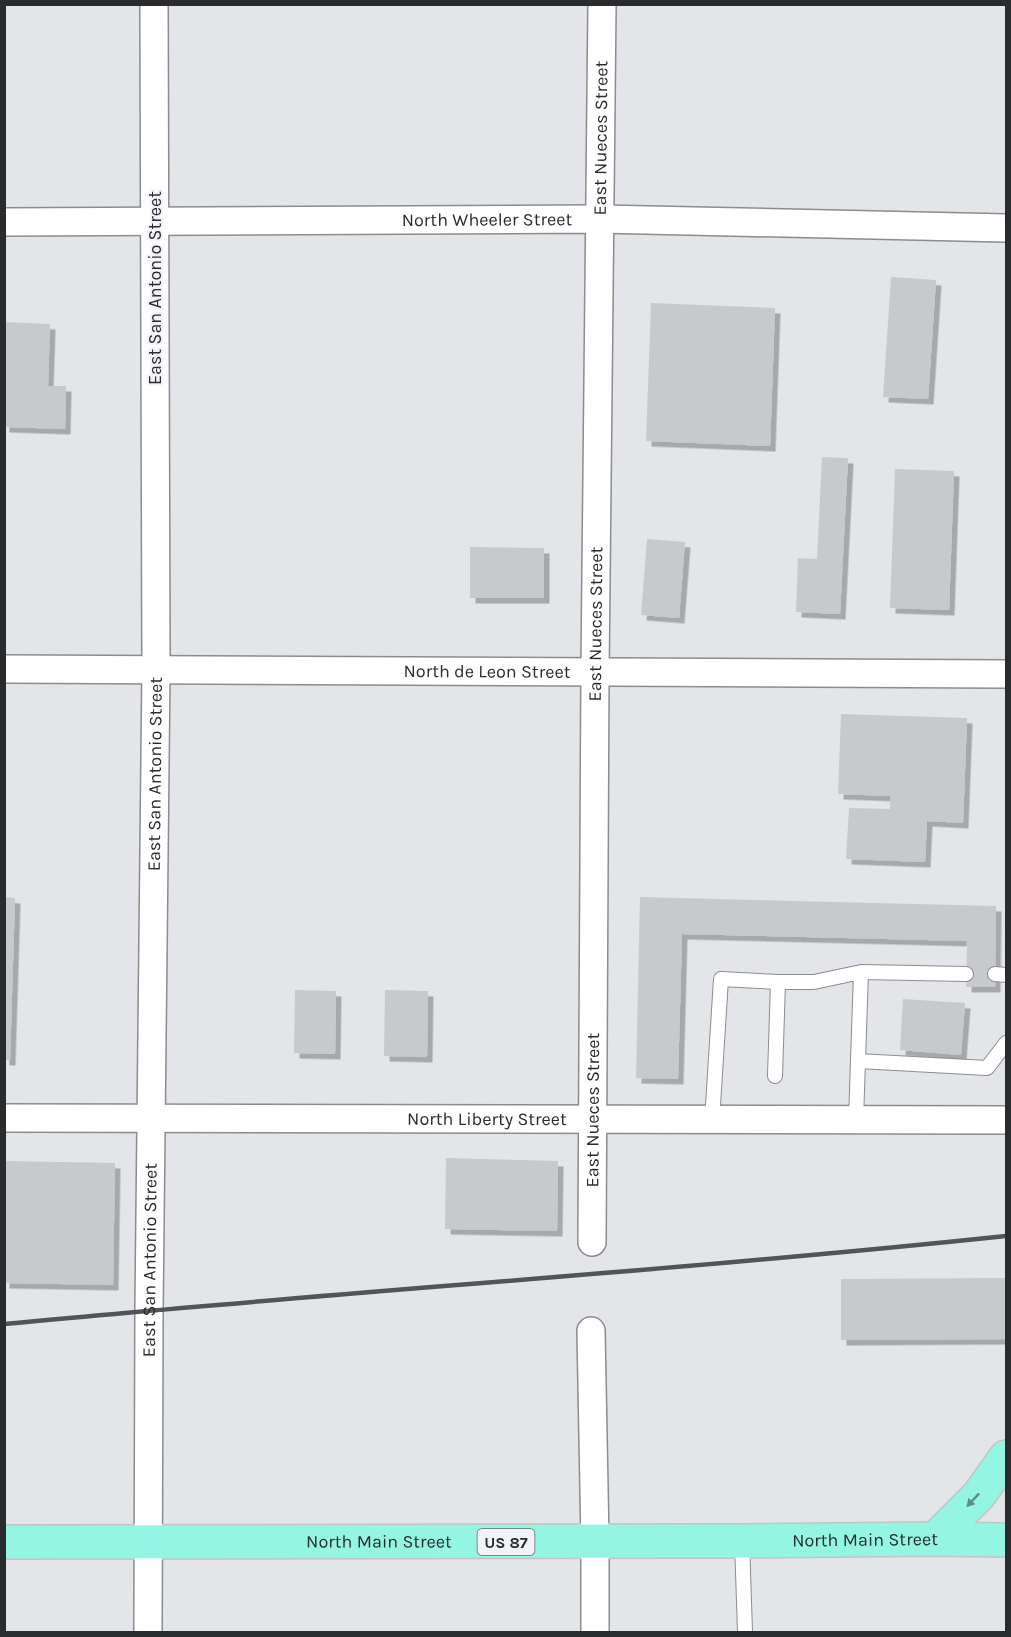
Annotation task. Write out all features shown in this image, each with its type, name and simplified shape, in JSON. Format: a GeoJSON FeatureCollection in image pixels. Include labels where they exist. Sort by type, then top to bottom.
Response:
{"type":"FeatureCollection","features":[{"type":"Feature","properties":{"kind":"main road"},"geometry":{"type":"LineString","coordinates":[[935,1539],[979,1494],[1006,1457]]}},
{"type":"Feature","properties":{"kind":"main road","name":"North Main Street"},"geometry":{"type":"LineString","coordinates":[[4,1542],[1006,1540]]}},
{"type":"Feature","properties":{"kind":"street","name":"East San Antonio Street"},"geometry":{"type":"LineString","coordinates":[[148,1632],[150,1118],[156,669],[154,4]]}},
{"type":"Feature","properties":{"kind":"street","name":"East Nueces Street"},"geometry":{"type":"LineString","coordinates":[[592,1242],[602,4]]}},
{"type":"Feature","properties":{"kind":"street","name":"North Wheeler Street"},"geometry":{"type":"LineString","coordinates":[[4,222],[601,219],[1006,228]]}},
{"type":"Feature","properties":{"kind":"street","name":"North de Leon Street"},"geometry":{"type":"LineString","coordinates":[[4,669],[1006,674]]}},
{"type":"Feature","properties":{"kind":"street","name":"North Liberty Street"},"geometry":{"type":"LineString","coordinates":[[4,1118],[1006,1120]]}},
{"type":"Feature","properties":{"kind":"street"},"geometry":{"type":"LineString","coordinates":[[591,1331],[595,1541],[594,1632]]}},
{"type":"Feature","properties":{"kind":"lane"},"geometry":{"type":"LineString","coordinates":[[856,1120],[861,972]]}},
{"type":"Feature","properties":{"kind":"lane"},"geometry":{"type":"LineString","coordinates":[[712,1120],[721,979],[814,982],[861,972],[966,974]]}},
{"type":"Feature","properties":{"kind":"lane"},"geometry":{"type":"LineString","coordinates":[[775,1076],[778,982]]}},
{"type":"Feature","properties":{"kind":"lane"},"geometry":{"type":"LineString","coordinates":[[858,1061],[987,1068],[1006,1043]]}},
{"type":"Feature","properties":{"kind":"lane"},"geometry":{"type":"LineString","coordinates":[[742,1541],[745,1632]]}},
{"type":"Feature","properties":{"kind":"building"},"geometry":{"type":"Polygon","coordinates":[[[891,277],[936,280],[928,399],[883,397],[891,277]]]}},
{"type":"Feature","properties":{"kind":"building"},"geometry":{"type":"Polygon","coordinates":[[[651,303],[775,308],[770,446],[646,441],[651,303]]]}},
{"type":"Feature","properties":{"kind":"building"},"geometry":{"type":"Polygon","coordinates":[[[4,322],[50,324],[48,386],[66,386],[65,429],[4,427],[4,322]]]}},
{"type":"Feature","properties":{"kind":"building"},"geometry":{"type":"Polygon","coordinates":[[[822,457],[848,458],[840,614],[796,612],[798,558],[817,559],[822,457]]]}},
{"type":"Feature","properties":{"kind":"building"},"geometry":{"type":"Polygon","coordinates":[[[895,469],[954,471],[949,610],[890,608],[895,469]]]}},
{"type":"Feature","properties":{"kind":"building"},"geometry":{"type":"Polygon","coordinates":[[[647,539],[685,542],[679,618],[641,615],[647,539]]]}},
{"type":"Feature","properties":{"kind":"building"},"geometry":{"type":"Polygon","coordinates":[[[470,547],[544,548],[544,598],[470,598],[470,547]]]}},
{"type":"Feature","properties":{"kind":"building"},"geometry":{"type":"Polygon","coordinates":[[[841,714],[967,718],[963,823],[927,821],[925,862],[846,859],[849,808],[890,809],[890,796],[838,794],[841,714]]]}},
{"type":"Feature","properties":{"kind":"building"},"geometry":{"type":"Polygon","coordinates":[[[4,897],[15,898],[10,1060],[4,1060],[4,897]]]}},
{"type":"Feature","properties":{"kind":"building"},"geometry":{"type":"Polygon","coordinates":[[[640,897],[996,906],[995,987],[966,987],[967,941],[682,934],[678,1079],[636,1078],[640,897]]]}},
{"type":"Feature","properties":{"kind":"building"},"geometry":{"type":"Polygon","coordinates":[[[295,990],[336,991],[335,1054],[294,1053],[295,990]]]}},
{"type":"Feature","properties":{"kind":"building"},"geometry":{"type":"Polygon","coordinates":[[[385,990],[428,991],[427,1057],[384,1056],[385,990]]]}},
{"type":"Feature","properties":{"kind":"building"},"geometry":{"type":"Polygon","coordinates":[[[903,999],[965,1003],[961,1055],[900,1050],[903,999]]]}},
{"type":"Feature","properties":{"kind":"building"},"geometry":{"type":"Polygon","coordinates":[[[446,1158],[558,1161],[557,1231],[445,1229],[446,1158]]]}},
{"type":"Feature","properties":{"kind":"building"},"geometry":{"type":"Polygon","coordinates":[[[4,1161],[115,1163],[113,1285],[4,1283],[4,1161]]]}},
{"type":"Feature","properties":{"kind":"building"},"geometry":{"type":"Polygon","coordinates":[[[1006,1278],[1006,1339],[841,1340],[841,1279],[1006,1278]]]}},
{"type":"Feature","properties":{"kind":"railway"},"geometry":{"type":"LineString","coordinates":[[4,1324],[756,1260],[1006,1236]]}}]}
